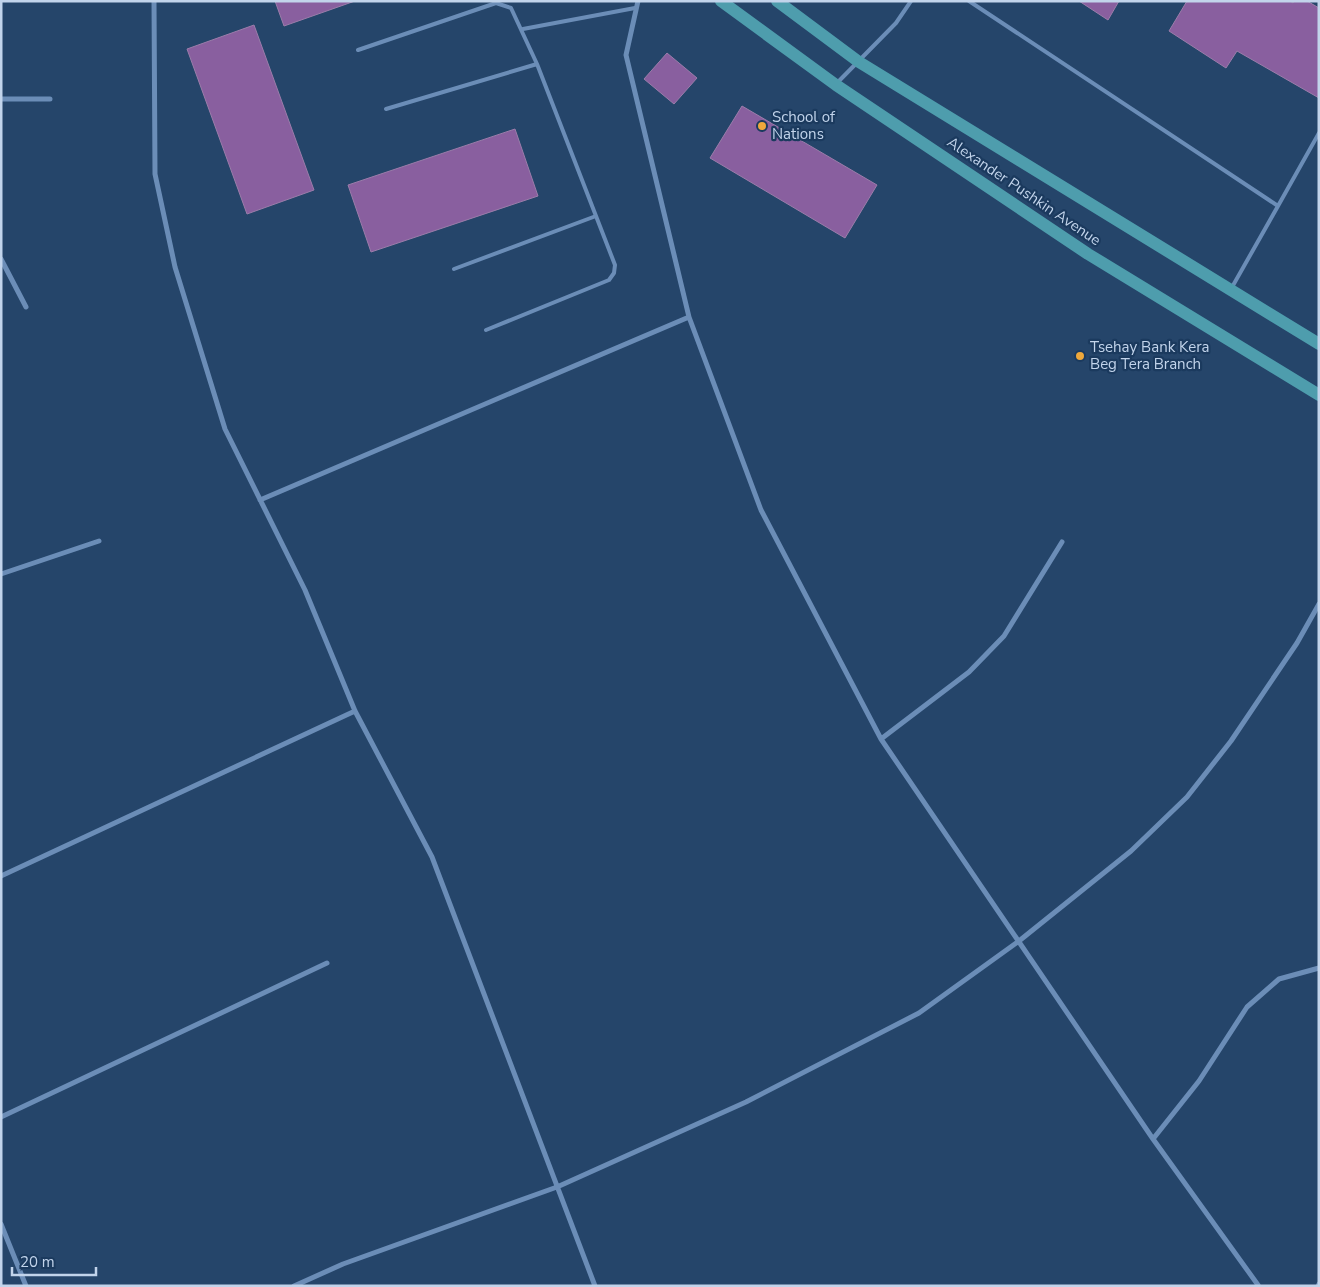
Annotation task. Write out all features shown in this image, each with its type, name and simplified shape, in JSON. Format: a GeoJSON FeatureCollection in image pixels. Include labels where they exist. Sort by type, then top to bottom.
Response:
{"type":"FeatureCollection","features":[{"type":"Feature","properties":{"kind":"main road","name":"Alexander Pushkin Avenue"},"geometry":{"type":"LineString","coordinates":[[721,1],[836,85],[1088,254],[1319,394]]}},
{"type":"Feature","properties":{"kind":"main road","name":"Alexander Pushkin Avenue"},"geometry":{"type":"LineString","coordinates":[[777,1],[859,62],[1319,344]]}},
{"type":"Feature","properties":{"kind":"street"},"geometry":{"type":"LineString","coordinates":[[154,1],[155,174],[175,267],[225,429],[305,590],[355,711],[432,857],[595,1286]]}},
{"type":"Feature","properties":{"kind":"street"},"geometry":{"type":"LineString","coordinates":[[638,1],[626,55],[690,317],[761,510],[881,739],[1153,1139],[1258,1285]]}},
{"type":"Feature","properties":{"kind":"street"},"geometry":{"type":"LineString","coordinates":[[1,99],[50,100]]}},
{"type":"Feature","properties":{"kind":"street"},"geometry":{"type":"LineString","coordinates":[[1,259],[26,307]]}},
{"type":"Feature","properties":{"kind":"street"},"geometry":{"type":"LineString","coordinates":[[260,500],[690,317]]}},
{"type":"Feature","properties":{"kind":"street"},"geometry":{"type":"LineString","coordinates":[[1,574],[99,541]]}},
{"type":"Feature","properties":{"kind":"street"},"geometry":{"type":"LineString","coordinates":[[881,739],[969,672],[1004,636],[1062,542]]}},
{"type":"Feature","properties":{"kind":"street"},"geometry":{"type":"LineString","coordinates":[[294,1286],[343,1264],[557,1187],[746,1102],[919,1013],[1019,942],[1131,851],[1187,797],[1231,741],[1297,642],[1319,604]]}},
{"type":"Feature","properties":{"kind":"street"},"geometry":{"type":"LineString","coordinates":[[1,876],[355,711]]}},
{"type":"Feature","properties":{"kind":"street"},"geometry":{"type":"LineString","coordinates":[[1,1117],[327,963]]}},
{"type":"Feature","properties":{"kind":"street"},"geometry":{"type":"LineString","coordinates":[[1153,1139],[1199,1081],[1247,1006],[1279,979],[1319,968]]}},
{"type":"Feature","properties":{"kind":"street"},"geometry":{"type":"LineString","coordinates":[[1,1224],[26,1286]]}},
{"type":"Feature","properties":{"kind":"lane"},"geometry":{"type":"LineString","coordinates":[[836,85],[896,23],[911,1]]}},
{"type":"Feature","properties":{"kind":"lane"},"geometry":{"type":"LineString","coordinates":[[969,1],[1278,206]]}},
{"type":"Feature","properties":{"kind":"lane"},"geometry":{"type":"LineString","coordinates":[[358,50],[496,3],[512,8],[523,29],[615,264],[614,273],[609,280],[486,330]]}},
{"type":"Feature","properties":{"kind":"lane"},"geometry":{"type":"LineString","coordinates":[[523,29],[635,8]]}},
{"type":"Feature","properties":{"kind":"lane"},"geometry":{"type":"LineString","coordinates":[[386,109],[537,64]]}},
{"type":"Feature","properties":{"kind":"lane"},"geometry":{"type":"LineString","coordinates":[[1230,290],[1319,133]]}},
{"type":"Feature","properties":{"kind":"lane"},"geometry":{"type":"LineString","coordinates":[[454,269],[596,216]]}},
{"type":"Feature","properties":{"kind":"building"},"geometry":{"type":"Polygon","coordinates":[[[275,1],[355,1],[284,26],[275,1]]]}},
{"type":"Feature","properties":{"kind":"building"},"geometry":{"type":"Polygon","coordinates":[[[1079,1],[1119,1],[1108,20],[1079,1]]]}},
{"type":"Feature","properties":{"kind":"building"},"geometry":{"type":"Polygon","coordinates":[[[1187,1],[1290,1],[1293,3],[1294,1],[1307,1],[1319,8],[1319,98],[1237,51],[1226,68],[1169,31],[1187,1]]]}},
{"type":"Feature","properties":{"kind":"building"},"geometry":{"type":"Polygon","coordinates":[[[254,25],[314,190],[247,214],[187,49],[254,25]]]}},
{"type":"Feature","properties":{"kind":"building"},"geometry":{"type":"Polygon","coordinates":[[[667,53],[697,78],[674,104],[644,79],[667,53]]]}},
{"type":"Feature","properties":{"kind":"building"},"geometry":{"type":"Polygon","coordinates":[[[742,106],[877,185],[845,238],[710,158],[742,106]]]}},
{"type":"Feature","properties":{"kind":"building"},"geometry":{"type":"Polygon","coordinates":[[[515,129],[538,196],[371,252],[348,185],[515,129]]]}},
{"type":"Feature","properties":{"kind":"place","name":"School of Nations"},"geometry":{"type":"Point","coordinates":[762,126]}},
{"type":"Feature","properties":{"kind":"place","name":"Tsehay Bank Kera Beg Tera Branch"},"geometry":{"type":"Point","coordinates":[1080,356]}}]}
